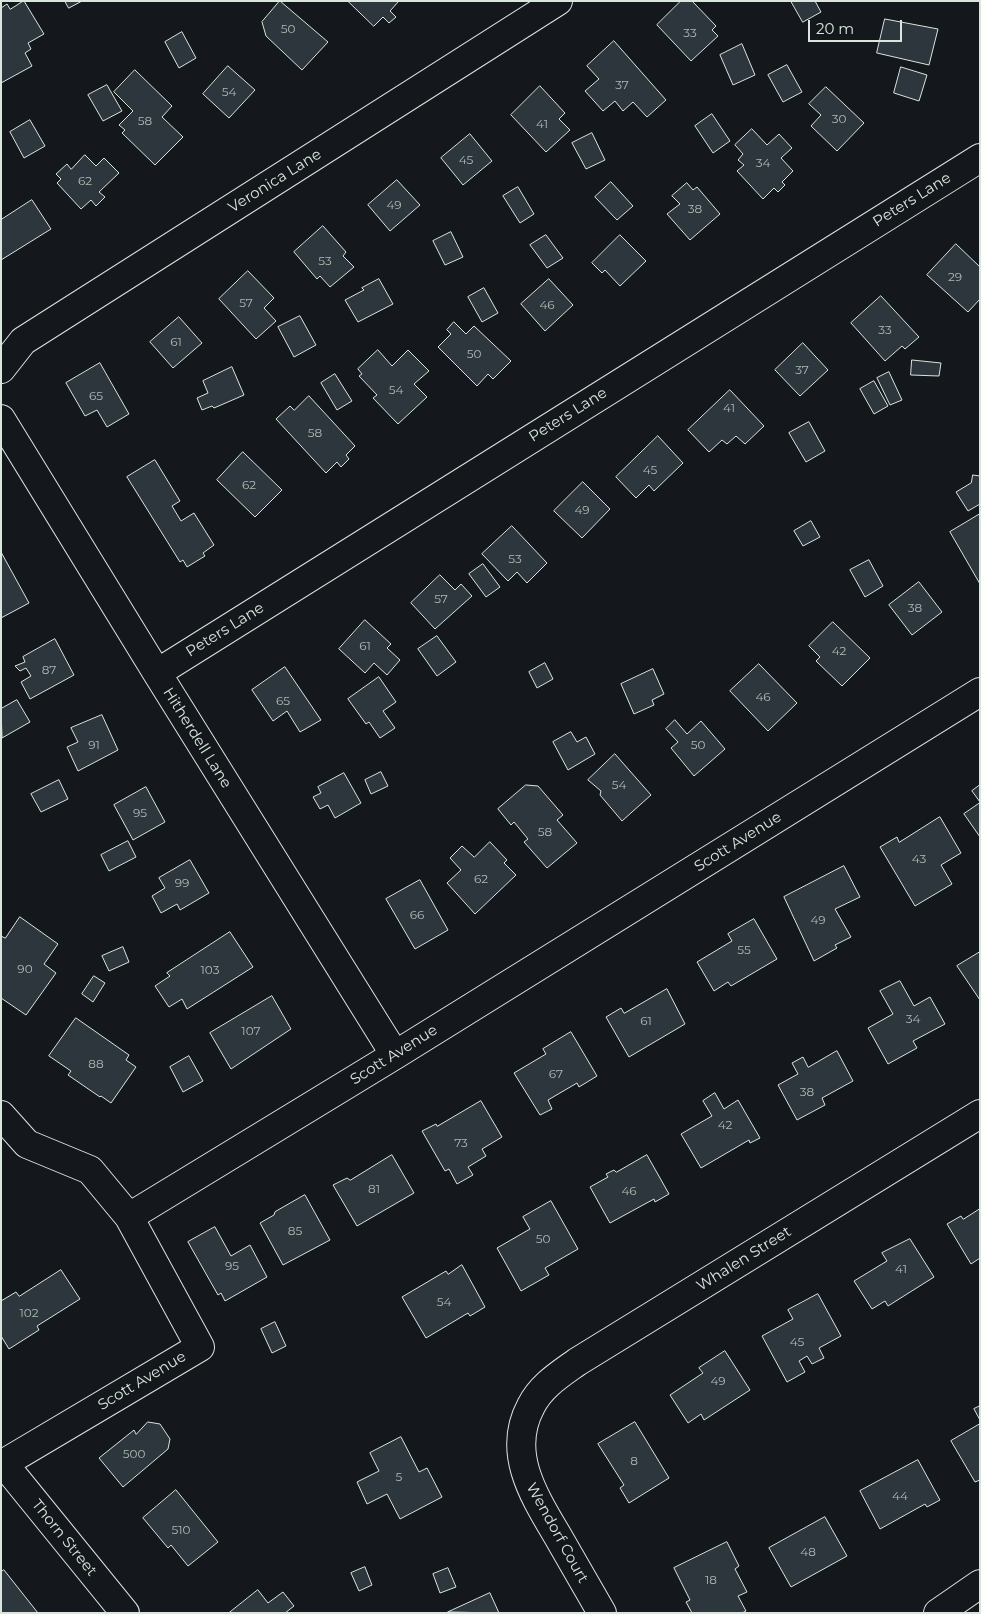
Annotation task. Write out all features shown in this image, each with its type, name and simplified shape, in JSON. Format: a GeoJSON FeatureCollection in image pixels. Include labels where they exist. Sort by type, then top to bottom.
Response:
{"type":"FeatureCollection","features":[{"type":"Feature","properties":{"kind":"street","name":"Veronica Lane"},"geometry":{"type":"LineString","coordinates":[[1,369],[23,341],[558,1]]}},
{"type":"Feature","properties":{"kind":"street","name":"Peters Lane"},"geometry":{"type":"LineString","coordinates":[[157,673],[980,158]]}},
{"type":"Feature","properties":{"kind":"street","name":"Hitherdell Lane"},"geometry":{"type":"LineString","coordinates":[[1,419],[395,1055]]}},
{"type":"Feature","properties":{"kind":"street","name":"Scott Avenue"},"geometry":{"type":"LineString","coordinates":[[2,1464],[200,1347],[129,1217],[395,1055],[980,692]]}},
{"type":"Feature","properties":{"kind":"street","name":"Whalen Street"},"geometry":{"type":"LineString","coordinates":[[525,1420],[540,1392],[550,1381],[577,1362],[980,1114]]}},
{"type":"Feature","properties":{"kind":"street"},"geometry":{"type":"LineString","coordinates":[[1,1115],[27,1144],[90,1170],[129,1217]]}},
{"type":"Feature","properties":{"kind":"street","name":"Wendorf Court"},"geometry":{"type":"LineString","coordinates":[[525,1420],[521,1432],[521,1448],[526,1476],[539,1504],[602,1613]]}},
{"type":"Feature","properties":{"kind":"street","name":"Thorn Street"},"geometry":{"type":"LineString","coordinates":[[2,1464],[125,1613]]}},
{"type":"Feature","properties":{"kind":"street"},"geometry":{"type":"LineString","coordinates":[[938,1613],[980,1584]]}},
{"type":"Feature","properties":{"kind":"building"},"geometry":{"type":"Polygon","coordinates":[[[24,1],[44,34],[28,43],[31,49],[25,53],[32,66],[1,83],[1,8],[7,4],[10,9],[24,1]]]}},
{"type":"Feature","properties":{"kind":"building"},"geometry":{"type":"Polygon","coordinates":[[[65,1],[82,1],[69,8],[65,1]]]}},
{"type":"Feature","properties":{"kind":"building"},"geometry":{"type":"Polygon","coordinates":[[[280,1],[328,42],[302,70],[266,36],[262,22],[280,1]]]}},
{"type":"Feature","properties":{"kind":"building"},"geometry":{"type":"Polygon","coordinates":[[[348,1],[399,1],[390,11],[396,17],[389,23],[383,17],[374,26],[348,1]]]}},
{"type":"Feature","properties":{"kind":"building"},"geometry":{"type":"Polygon","coordinates":[[[681,1],[692,1],[716,26],[712,30],[718,36],[691,61],[657,25],[681,1]]]}},
{"type":"Feature","properties":{"kind":"building"},"geometry":{"type":"Polygon","coordinates":[[[791,1],[815,1],[821,12],[803,22],[791,1]]]}},
{"type":"Feature","properties":{"kind":"building"},"geometry":{"type":"Polygon","coordinates":[[[885,19],[938,29],[929,65],[877,53],[885,19]]]}},
{"type":"Feature","properties":{"kind":"building"},"geometry":{"type":"Polygon","coordinates":[[[182,32],[196,58],[179,68],[165,42],[182,32]]]}},
{"type":"Feature","properties":{"kind":"building"},"geometry":{"type":"Polygon","coordinates":[[[614,41],[666,100],[647,117],[633,102],[623,111],[615,101],[603,111],[585,91],[599,79],[587,66],[614,41]]]}},
{"type":"Feature","properties":{"kind":"building"},"geometry":{"type":"Polygon","coordinates":[[[742,44],[755,75],[733,85],[720,55],[742,44]]]}},
{"type":"Feature","properties":{"kind":"building"},"geometry":{"type":"Polygon","coordinates":[[[787,65],[802,92],[783,102],[768,75],[787,65]]]}},
{"type":"Feature","properties":{"kind":"building"},"geometry":{"type":"Polygon","coordinates":[[[228,66],[255,90],[229,118],[203,94],[228,66]]]}},
{"type":"Feature","properties":{"kind":"building"},"geometry":{"type":"Polygon","coordinates":[[[901,67],[927,75],[919,101],[894,93],[901,67]]]}},
{"type":"Feature","properties":{"kind":"building"},"geometry":{"type":"Polygon","coordinates":[[[135,70],[172,106],[162,117],[183,137],[155,165],[122,133],[125,130],[119,125],[133,111],[114,92],[135,70]]]}},
{"type":"Feature","properties":{"kind":"building"},"geometry":{"type":"Polygon","coordinates":[[[107,85],[122,111],[103,121],[88,95],[107,85]]]}},
{"type":"Feature","properties":{"kind":"building"},"geometry":{"type":"Polygon","coordinates":[[[540,86],[565,113],[559,119],[570,130],[546,152],[511,115],[540,86]]]}},
{"type":"Feature","properties":{"kind":"building"},"geometry":{"type":"Polygon","coordinates":[[[826,87],[864,123],[837,151],[811,126],[821,115],[809,104],[826,87]]]}},
{"type":"Feature","properties":{"kind":"building"},"geometry":{"type":"Polygon","coordinates":[[[712,114],[730,141],[713,153],[695,126],[712,114]]]}},
{"type":"Feature","properties":{"kind":"building"},"geometry":{"type":"Polygon","coordinates":[[[30,120],[45,146],[24,158],[10,132],[30,120]]]}},
{"type":"Feature","properties":{"kind":"building"},"geometry":{"type":"Polygon","coordinates":[[[752,129],[767,145],[779,134],[792,148],[781,158],[793,171],[782,182],[785,185],[778,192],[774,188],[763,199],[737,171],[744,165],[738,160],[743,154],[735,145],[752,129]]]}},
{"type":"Feature","properties":{"kind":"building"},"geometry":{"type":"Polygon","coordinates":[[[592,133],[605,160],[586,169],[572,143],[592,133]]]}},
{"type":"Feature","properties":{"kind":"building"},"geometry":{"type":"Polygon","coordinates":[[[470,134],[492,161],[463,185],[441,158],[470,134]]]}},
{"type":"Feature","properties":{"kind":"building"},"geometry":{"type":"Polygon","coordinates":[[[85,155],[96,166],[104,158],[119,173],[99,192],[105,197],[96,206],[91,200],[81,209],[57,183],[61,179],[56,174],[67,164],[71,169],[85,155]]]}},
{"type":"Feature","properties":{"kind":"building"},"geometry":{"type":"Polygon","coordinates":[[[397,180],[420,205],[390,231],[368,205],[397,180]]]}},
{"type":"Feature","properties":{"kind":"building"},"geometry":{"type":"Polygon","coordinates":[[[611,182],[633,206],[617,220],[595,197],[611,182]]]}},
{"type":"Feature","properties":{"kind":"building"},"geometry":{"type":"Polygon","coordinates":[[[687,183],[693,190],[697,187],[720,214],[690,240],[667,214],[680,204],[672,196],[687,183]]]}},
{"type":"Feature","properties":{"kind":"building"},"geometry":{"type":"Polygon","coordinates":[[[518,187],[534,214],[520,223],[503,196],[518,187]]]}},
{"type":"Feature","properties":{"kind":"building"},"geometry":{"type":"Polygon","coordinates":[[[32,200],[51,229],[1,260],[1,220],[32,200]]]}},
{"type":"Feature","properties":{"kind":"building"},"geometry":{"type":"Polygon","coordinates":[[[323,226],[346,252],[343,256],[354,267],[330,287],[320,276],[317,279],[294,252],[323,226]]]}},
{"type":"Feature","properties":{"kind":"building"},"geometry":{"type":"Polygon","coordinates":[[[451,232],[463,257],[445,265],[433,241],[451,232]]]}},
{"type":"Feature","properties":{"kind":"building"},"geometry":{"type":"Polygon","coordinates":[[[546,235],[563,258],[547,268],[530,245],[546,235]]]}},
{"type":"Feature","properties":{"kind":"building"},"geometry":{"type":"Polygon","coordinates":[[[620,235],[646,261],[620,286],[605,270],[602,273],[592,263],[620,235]]]}},
{"type":"Feature","properties":{"kind":"building"},"geometry":{"type":"Polygon","coordinates":[[[956,244],[980,267],[980,299],[968,312],[927,275],[956,244]]]}},
{"type":"Feature","properties":{"kind":"building"},"geometry":{"type":"Polygon","coordinates":[[[248,271],[274,298],[264,308],[276,321],[256,339],[219,299],[248,271]]]}},
{"type":"Feature","properties":{"kind":"building"},"geometry":{"type":"Polygon","coordinates":[[[379,279],[393,304],[358,322],[345,300],[379,279]]]}},
{"type":"Feature","properties":{"kind":"building"},"geometry":{"type":"Polygon","coordinates":[[[549,279],[573,305],[545,331],[521,304],[549,279]]]}},
{"type":"Feature","properties":{"kind":"building"},"geometry":{"type":"Polygon","coordinates":[[[484,288],[498,313],[482,322],[468,297],[484,288]]]}},
{"type":"Feature","properties":{"kind":"building"},"geometry":{"type":"Polygon","coordinates":[[[881,296],[919,337],[905,349],[902,346],[885,361],[851,323],[881,296]]]}},
{"type":"Feature","properties":{"kind":"building"},"geometry":{"type":"Polygon","coordinates":[[[300,316],[316,345],[294,357],[278,327],[300,316]]]}},
{"type":"Feature","properties":{"kind":"building"},"geometry":{"type":"Polygon","coordinates":[[[179,317],[202,343],[173,368],[150,342],[179,317]]]}},
{"type":"Feature","properties":{"kind":"building"},"geometry":{"type":"Polygon","coordinates":[[[454,322],[466,334],[474,326],[511,361],[493,379],[488,374],[477,386],[438,347],[451,334],[447,330],[454,322]]]}},
{"type":"Feature","properties":{"kind":"building"},"geometry":{"type":"Polygon","coordinates":[[[803,343],[828,370],[800,396],[775,370],[803,343]]]}},
{"type":"Feature","properties":{"kind":"building"},"geometry":{"type":"Polygon","coordinates":[[[378,350],[392,366],[408,350],[429,371],[414,384],[427,397],[398,424],[373,398],[377,395],[359,376],[362,374],[358,369],[378,350]]]}},
{"type":"Feature","properties":{"kind":"building"},"geometry":{"type":"Polygon","coordinates":[[[912,360],[941,363],[939,376],[911,375],[912,360]]]}},
{"type":"Feature","properties":{"kind":"building"},"geometry":{"type":"Polygon","coordinates":[[[100,363],[129,414],[107,427],[97,410],[85,416],[66,383],[100,363]]]}},
{"type":"Feature","properties":{"kind":"building"},"geometry":{"type":"Polygon","coordinates":[[[232,367],[244,395],[214,408],[212,406],[202,410],[197,398],[208,393],[203,381],[232,367]]]}},
{"type":"Feature","properties":{"kind":"building"},"geometry":{"type":"Polygon","coordinates":[[[889,372],[902,400],[890,405],[877,378],[889,372]]]}},
{"type":"Feature","properties":{"kind":"building"},"geometry":{"type":"Polygon","coordinates":[[[335,374],[352,401],[337,410],[321,383],[335,374]]]}},
{"type":"Feature","properties":{"kind":"building"},"geometry":{"type":"Polygon","coordinates":[[[874,381],[888,406],[874,414],[860,389],[874,381]]]}},
{"type":"Feature","properties":{"kind":"building"},"geometry":{"type":"Polygon","coordinates":[[[730,390],[764,426],[745,444],[736,436],[727,444],[722,440],[709,452],[688,430],[730,390]]]}},
{"type":"Feature","properties":{"kind":"building"},"geometry":{"type":"Polygon","coordinates":[[[309,396],[355,446],[346,455],[349,459],[341,467],[337,462],[326,473],[276,419],[290,406],[294,410],[309,396]]]}},
{"type":"Feature","properties":{"kind":"building"},"geometry":{"type":"Polygon","coordinates":[[[809,422],[825,451],[806,462],[789,433],[809,422]]]}},
{"type":"Feature","properties":{"kind":"building"},"geometry":{"type":"Polygon","coordinates":[[[658,436],[683,463],[654,491],[649,485],[636,498],[616,477],[658,436]]]}},
{"type":"Feature","properties":{"kind":"building"},"geometry":{"type":"Polygon","coordinates":[[[243,452],[282,490],[255,517],[217,480],[243,452]]]}},
{"type":"Feature","properties":{"kind":"building"},"geometry":{"type":"Polygon","coordinates":[[[155,460],[180,501],[172,506],[181,521],[194,513],[214,545],[203,553],[205,556],[187,567],[183,560],[180,562],[127,477],[155,460]]]}},
{"type":"Feature","properties":{"kind":"building"},"geometry":{"type":"Polygon","coordinates":[[[973,475],[980,476],[980,504],[968,511],[956,492],[971,483],[973,475]]]}},
{"type":"Feature","properties":{"kind":"building"},"geometry":{"type":"Polygon","coordinates":[[[583,482],[610,509],[582,538],[554,511],[583,482]]]}},
{"type":"Feature","properties":{"kind":"building"},"geometry":{"type":"Polygon","coordinates":[[[980,514],[980,584],[950,532],[980,514]]]}},
{"type":"Feature","properties":{"kind":"building"},"geometry":{"type":"Polygon","coordinates":[[[811,521],[820,537],[803,546],[794,531],[811,521]]]}},
{"type":"Feature","properties":{"kind":"building"},"geometry":{"type":"Polygon","coordinates":[[[512,526],[547,563],[527,583],[517,572],[508,581],[482,554],[512,526]]]}},
{"type":"Feature","properties":{"kind":"building"},"geometry":{"type":"Polygon","coordinates":[[[1,552],[29,603],[1,618],[1,552]]]}},
{"type":"Feature","properties":{"kind":"building"},"geometry":{"type":"Polygon","coordinates":[[[869,560],[883,586],[865,597],[850,570],[869,560]]]}},
{"type":"Feature","properties":{"kind":"building"},"geometry":{"type":"Polygon","coordinates":[[[483,564],[500,587],[486,597],[469,574],[483,564]]]}},
{"type":"Feature","properties":{"kind":"building"},"geometry":{"type":"Polygon","coordinates":[[[440,575],[455,590],[461,584],[472,596],[435,629],[411,603],[440,575]]]}},
{"type":"Feature","properties":{"kind":"building"},"geometry":{"type":"Polygon","coordinates":[[[919,582],[942,612],[912,635],[889,605],[919,582]]]}},
{"type":"Feature","properties":{"kind":"building"},"geometry":{"type":"Polygon","coordinates":[[[365,620],[391,644],[387,648],[400,660],[387,675],[374,663],[365,673],[339,649],[365,620]]]}},
{"type":"Feature","properties":{"kind":"building"},"geometry":{"type":"Polygon","coordinates":[[[833,622],[870,658],[842,686],[816,661],[820,657],[809,646],[833,622]]]}},
{"type":"Feature","properties":{"kind":"building"},"geometry":{"type":"Polygon","coordinates":[[[437,636],[456,662],[437,676],[418,649],[437,636]]]}},
{"type":"Feature","properties":{"kind":"building"},"geometry":{"type":"Polygon","coordinates":[[[55,639],[74,675],[30,699],[21,682],[31,676],[26,668],[20,671],[15,666],[25,662],[23,657],[55,639]]]}},
{"type":"Feature","properties":{"kind":"building"},"geometry":{"type":"Polygon","coordinates":[[[545,663],[553,679],[537,688],[529,672],[545,663]]]}},
{"type":"Feature","properties":{"kind":"building"},"geometry":{"type":"Polygon","coordinates":[[[759,664],[797,703],[768,731],[730,691],[759,664]]]}},
{"type":"Feature","properties":{"kind":"building"},"geometry":{"type":"Polygon","coordinates":[[[285,667],[321,720],[300,732],[287,711],[273,721],[252,690],[285,667]]]}},
{"type":"Feature","properties":{"kind":"building"},"geometry":{"type":"Polygon","coordinates":[[[653,669],[664,694],[652,700],[654,705],[634,714],[621,684],[653,669]]]}},
{"type":"Feature","properties":{"kind":"building"},"geometry":{"type":"Polygon","coordinates":[[[379,677],[396,702],[383,711],[395,728],[380,738],[369,722],[366,724],[348,699],[379,677]]]}},
{"type":"Feature","properties":{"kind":"building"},"geometry":{"type":"Polygon","coordinates":[[[17,700],[30,722],[2,738],[1,709],[17,700]]]}},
{"type":"Feature","properties":{"kind":"building"},"geometry":{"type":"Polygon","coordinates":[[[102,715],[118,750],[78,771],[67,747],[78,742],[71,728],[102,715]]]}},
{"type":"Feature","properties":{"kind":"building"},"geometry":{"type":"Polygon","coordinates":[[[675,720],[687,734],[701,721],[725,749],[694,776],[671,748],[678,742],[666,729],[675,720]]]}},
{"type":"Feature","properties":{"kind":"building"},"geometry":{"type":"Polygon","coordinates":[[[571,732],[577,742],[586,737],[595,754],[568,770],[553,742],[571,732]]]}},
{"type":"Feature","properties":{"kind":"building"},"geometry":{"type":"Polygon","coordinates":[[[615,754],[651,795],[622,821],[600,795],[601,791],[588,780],[615,754]]]}},
{"type":"Feature","properties":{"kind":"building"},"geometry":{"type":"Polygon","coordinates":[[[381,772],[388,786],[371,794],[365,780],[381,772]]]}},
{"type":"Feature","properties":{"kind":"building"},"geometry":{"type":"Polygon","coordinates":[[[344,773],[361,803],[335,818],[328,805],[320,809],[313,797],[321,793],[318,787],[344,773]]]}},
{"type":"Feature","properties":{"kind":"building"},"geometry":{"type":"Polygon","coordinates":[[[59,780],[68,799],[41,812],[31,794],[59,780]]]}},
{"type":"Feature","properties":{"kind":"building"},"geometry":{"type":"Polygon","coordinates":[[[526,785],[538,786],[563,815],[557,820],[577,843],[547,868],[524,842],[528,839],[514,822],[511,825],[498,809],[526,785]]]}},
{"type":"Feature","properties":{"kind":"building"},"geometry":{"type":"Polygon","coordinates":[[[980,785],[980,802],[972,791],[980,785]]]}},
{"type":"Feature","properties":{"kind":"building"},"geometry":{"type":"Polygon","coordinates":[[[146,787],[165,822],[133,840],[114,805],[146,787]]]}},
{"type":"Feature","properties":{"kind":"building"},"geometry":{"type":"Polygon","coordinates":[[[980,803],[980,837],[964,814],[980,803]]]}},
{"type":"Feature","properties":{"kind":"building"},"geometry":{"type":"Polygon","coordinates":[[[940,817],[961,853],[941,865],[952,884],[915,906],[880,847],[897,837],[899,842],[940,817]]]}},
{"type":"Feature","properties":{"kind":"building"},"geometry":{"type":"Polygon","coordinates":[[[128,841],[136,857],[109,871],[101,855],[128,841]]]}},
{"type":"Feature","properties":{"kind":"building"},"geometry":{"type":"Polygon","coordinates":[[[490,842],[507,860],[504,863],[516,875],[475,914],[447,883],[461,870],[450,858],[462,846],[474,857],[490,842]]]}},
{"type":"Feature","properties":{"kind":"building"},"geometry":{"type":"Polygon","coordinates":[[[190,860],[209,893],[180,910],[177,904],[161,913],[152,896],[165,888],[159,878],[190,860]]]}},
{"type":"Feature","properties":{"kind":"building"},"geometry":{"type":"Polygon","coordinates":[[[844,866],[860,897],[835,909],[851,937],[835,945],[837,948],[814,961],[784,897],[844,866]]]}},
{"type":"Feature","properties":{"kind":"building"},"geometry":{"type":"Polygon","coordinates":[[[420,880],[448,930],[415,949],[386,899],[420,880]]]}},
{"type":"Feature","properties":{"kind":"building"},"geometry":{"type":"Polygon","coordinates":[[[20,917],[58,944],[44,964],[56,973],[26,1015],[1,998],[1,936],[5,938],[20,917]]]}},
{"type":"Feature","properties":{"kind":"building"},"geometry":{"type":"Polygon","coordinates":[[[754,919],[777,959],[731,986],[728,982],[714,991],[697,962],[732,941],[728,934],[754,919]]]}},
{"type":"Feature","properties":{"kind":"building"},"geometry":{"type":"Polygon","coordinates":[[[230,932],[253,967],[187,1009],[182,999],[169,1007],[155,986],[170,976],[167,973],[230,932]]]}},
{"type":"Feature","properties":{"kind":"building"},"geometry":{"type":"Polygon","coordinates":[[[123,947],[129,962],[109,971],[102,956],[123,947]]]}},
{"type":"Feature","properties":{"kind":"building"},"geometry":{"type":"Polygon","coordinates":[[[980,952],[980,1000],[957,966],[980,952]]]}},
{"type":"Feature","properties":{"kind":"building"},"geometry":{"type":"Polygon","coordinates":[[[94,976],[105,983],[93,1002],[82,994],[94,976]]]}},
{"type":"Feature","properties":{"kind":"building"},"geometry":{"type":"Polygon","coordinates":[[[900,981],[914,1006],[930,997],[945,1024],[913,1041],[917,1048],[888,1064],[868,1028],[893,1014],[880,991],[900,981]]]}},
{"type":"Feature","properties":{"kind":"building"},"geometry":{"type":"Polygon","coordinates":[[[667,989],[685,1024],[629,1057],[606,1017],[621,1008],[624,1013],[667,989]]]}},
{"type":"Feature","properties":{"kind":"building"},"geometry":{"type":"Polygon","coordinates":[[[272,996],[291,1029],[231,1069],[210,1033],[272,996]]]}},
{"type":"Feature","properties":{"kind":"building"},"geometry":{"type":"Polygon","coordinates":[[[76,1018],[129,1055],[126,1060],[136,1067],[111,1103],[68,1075],[71,1071],[49,1056],[76,1018]]]}},
{"type":"Feature","properties":{"kind":"building"},"geometry":{"type":"Polygon","coordinates":[[[571,1032],[597,1076],[579,1087],[577,1083],[548,1100],[552,1109],[540,1115],[514,1073],[546,1054],[543,1049],[571,1032]]]}},
{"type":"Feature","properties":{"kind":"building"},"geometry":{"type":"Polygon","coordinates":[[[837,1051],[853,1081],[822,1098],[825,1105],[797,1120],[778,1085],[798,1074],[792,1063],[803,1057],[808,1067],[837,1051]]]}},
{"type":"Feature","properties":{"kind":"building"},"geometry":{"type":"Polygon","coordinates":[[[189,1056],[203,1081],[183,1092],[170,1067],[189,1056]]]}},
{"type":"Feature","properties":{"kind":"building"},"geometry":{"type":"Polygon","coordinates":[[[715,1093],[724,1109],[738,1100],[760,1138],[750,1143],[749,1140],[701,1168],[681,1134],[712,1116],[703,1101],[715,1093]]]}},
{"type":"Feature","properties":{"kind":"building"},"geometry":{"type":"Polygon","coordinates":[[[481,1101],[502,1137],[482,1149],[486,1156],[468,1167],[473,1175],[457,1184],[449,1169],[445,1171],[422,1131],[436,1124],[437,1126],[481,1101]]]}},
{"type":"Feature","properties":{"kind":"building"},"geometry":{"type":"Polygon","coordinates":[[[392,1155],[414,1193],[357,1226],[333,1185],[347,1178],[350,1180],[392,1155]]]}},
{"type":"Feature","properties":{"kind":"building"},"geometry":{"type":"Polygon","coordinates":[[[647,1155],[669,1194],[655,1202],[654,1199],[610,1223],[590,1187],[608,1177],[606,1174],[614,1170],[616,1172],[647,1155]]]}},
{"type":"Feature","properties":{"kind":"building"},"geometry":{"type":"Polygon","coordinates":[[[305,1195],[330,1240],[283,1265],[260,1223],[305,1195]]]}},
{"type":"Feature","properties":{"kind":"building"},"geometry":{"type":"Polygon","coordinates":[[[551,1201],[578,1249],[545,1268],[549,1275],[521,1291],[497,1248],[530,1229],[523,1217],[551,1201]]]}},
{"type":"Feature","properties":{"kind":"building"},"geometry":{"type":"Polygon","coordinates":[[[980,1209],[980,1258],[971,1264],[947,1224],[961,1216],[963,1219],[980,1209]]]}},
{"type":"Feature","properties":{"kind":"building"},"geometry":{"type":"Polygon","coordinates":[[[215,1227],[231,1256],[250,1245],[267,1277],[225,1301],[221,1293],[218,1295],[188,1242],[215,1227]]]}},
{"type":"Feature","properties":{"kind":"building"},"geometry":{"type":"Polygon","coordinates":[[[910,1239],[934,1277],[888,1306],[885,1301],[872,1309],[854,1281],[887,1261],[882,1253],[910,1239]]]}},
{"type":"Feature","properties":{"kind":"building"},"geometry":{"type":"Polygon","coordinates":[[[462,1265],[485,1307],[470,1316],[468,1313],[426,1338],[402,1297],[446,1271],[448,1274],[462,1265]]]}},
{"type":"Feature","properties":{"kind":"building"},"geometry":{"type":"Polygon","coordinates":[[[61,1270],[80,1299],[37,1326],[39,1330],[9,1349],[1,1336],[1,1301],[16,1292],[19,1296],[61,1270]]]}},
{"type":"Feature","properties":{"kind":"building"},"geometry":{"type":"Polygon","coordinates":[[[818,1294],[841,1336],[819,1348],[824,1358],[812,1364],[807,1356],[799,1361],[805,1372],[787,1382],[762,1336],[793,1319],[788,1310],[818,1294]]]}},
{"type":"Feature","properties":{"kind":"building"},"geometry":{"type":"Polygon","coordinates":[[[275,1322],[286,1346],[272,1353],[261,1329],[275,1322]]]}},
{"type":"Feature","properties":{"kind":"building"},"geometry":{"type":"Polygon","coordinates":[[[725,1351],[750,1390],[704,1420],[701,1414],[688,1423],[670,1395],[703,1373],[699,1368],[725,1351]]]}},
{"type":"Feature","properties":{"kind":"building"},"geometry":{"type":"Polygon","coordinates":[[[980,1406],[980,1420],[974,1409],[980,1406]]]}},
{"type":"Feature","properties":{"kind":"building"},"geometry":{"type":"Polygon","coordinates":[[[148,1422],[160,1424],[170,1439],[168,1449],[123,1487],[99,1458],[134,1430],[136,1434],[148,1422]]]}},
{"type":"Feature","properties":{"kind":"building"},"geometry":{"type":"Polygon","coordinates":[[[635,1422],[669,1478],[629,1503],[620,1488],[624,1485],[598,1444],[635,1422]]]}},
{"type":"Feature","properties":{"kind":"building"},"geometry":{"type":"Polygon","coordinates":[[[980,1424],[980,1480],[975,1482],[951,1441],[980,1424]]]}},
{"type":"Feature","properties":{"kind":"building"},"geometry":{"type":"Polygon","coordinates":[[[401,1437],[419,1472],[427,1468],[442,1497],[400,1519],[387,1494],[367,1504],[357,1482],[379,1471],[370,1453],[401,1437]]]}},
{"type":"Feature","properties":{"kind":"building"},"geometry":{"type":"Polygon","coordinates":[[[918,1460],[940,1500],[927,1507],[925,1504],[880,1529],[860,1491],[918,1460]]]}},
{"type":"Feature","properties":{"kind":"building"},"geometry":{"type":"Polygon","coordinates":[[[176,1490],[218,1542],[188,1566],[171,1545],[168,1548],[143,1518],[176,1490]]]}},
{"type":"Feature","properties":{"kind":"building"},"geometry":{"type":"Polygon","coordinates":[[[825,1517],[847,1556],[791,1587],[769,1548],[825,1517]]]}},
{"type":"Feature","properties":{"kind":"building"},"geometry":{"type":"Polygon","coordinates":[[[727,1542],[739,1566],[735,1569],[747,1592],[738,1596],[746,1611],[742,1613],[692,1613],[686,1602],[690,1600],[674,1568],[727,1542]]]}},
{"type":"Feature","properties":{"kind":"building"},"geometry":{"type":"Polygon","coordinates":[[[365,1567],[372,1585],[359,1591],[351,1573],[365,1567]]]}},
{"type":"Feature","properties":{"kind":"building"},"geometry":{"type":"Polygon","coordinates":[[[448,1568],[456,1587],[440,1593],[433,1574],[448,1568]]]}},
{"type":"Feature","properties":{"kind":"building"},"geometry":{"type":"Polygon","coordinates":[[[4,1570],[38,1613],[1,1613],[1,1572],[4,1570]]]}},
{"type":"Feature","properties":{"kind":"building"},"geometry":{"type":"Polygon","coordinates":[[[258,1590],[268,1603],[283,1592],[294,1606],[285,1613],[229,1613],[258,1590]]]}},
{"type":"Feature","properties":{"kind":"building"},"geometry":{"type":"Polygon","coordinates":[[[490,1593],[499,1613],[448,1612],[490,1593]]]}}]}
